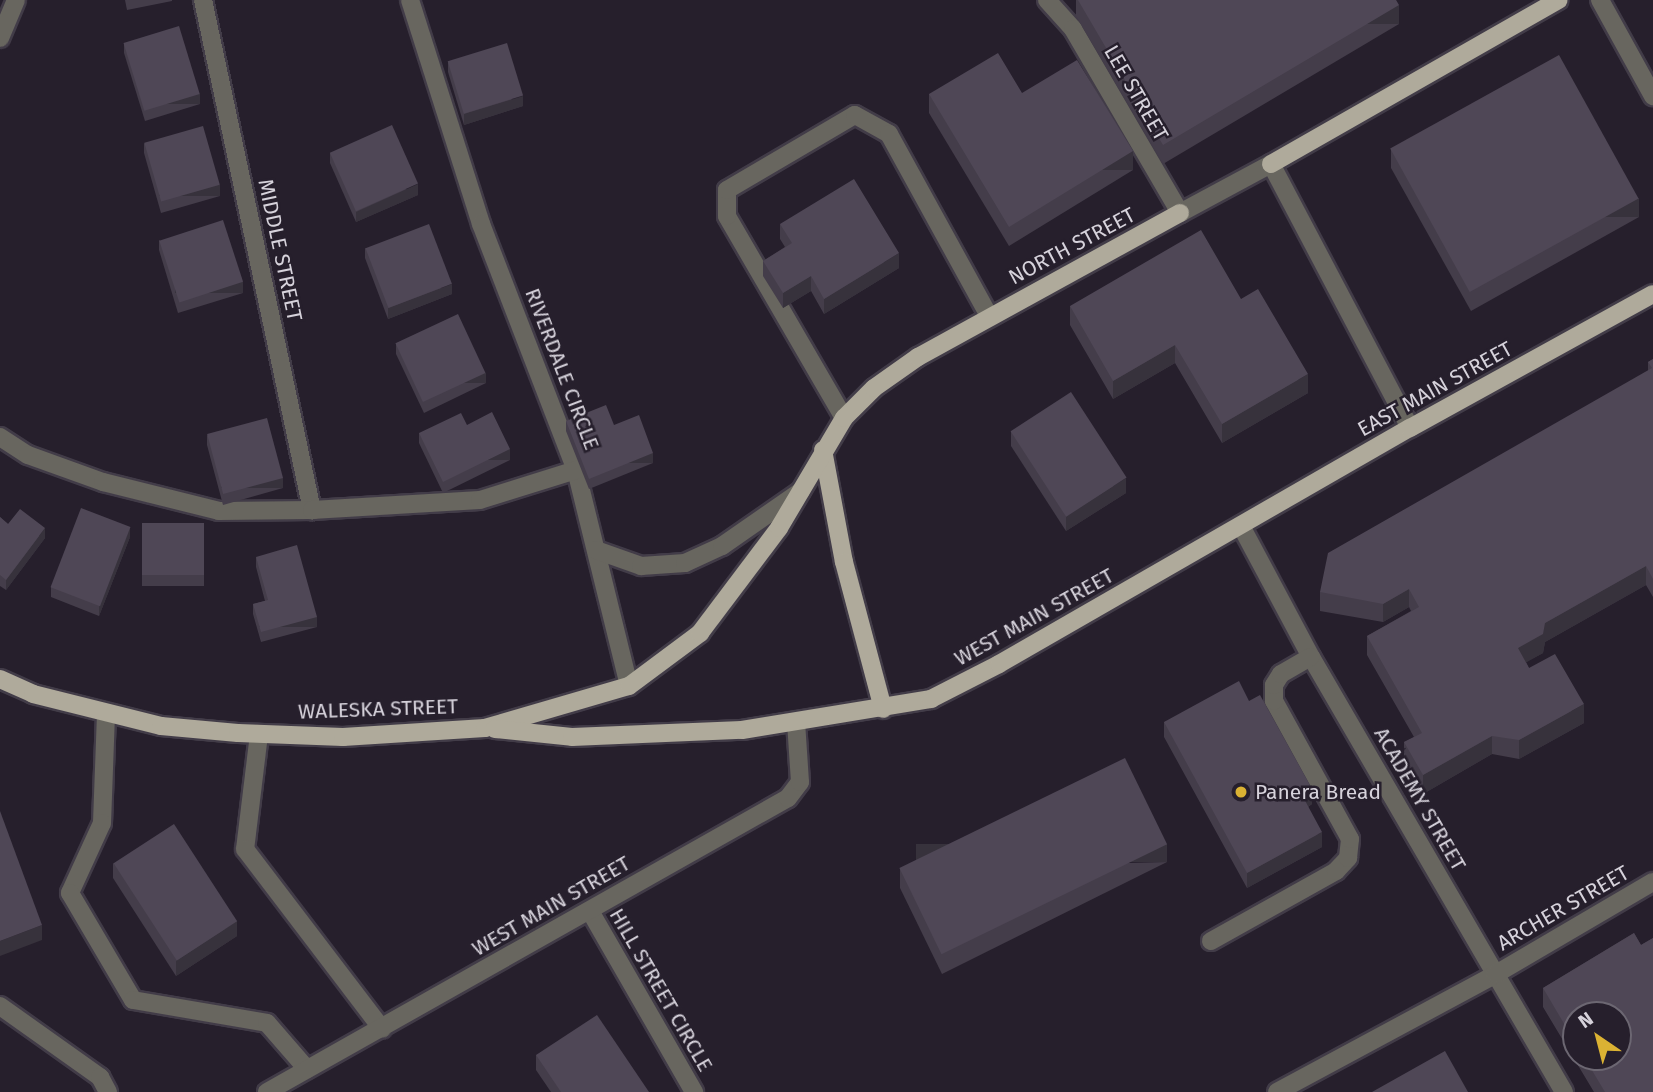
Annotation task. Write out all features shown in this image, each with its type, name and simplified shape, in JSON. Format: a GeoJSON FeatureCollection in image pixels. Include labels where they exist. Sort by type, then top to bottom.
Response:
{"type":"FeatureCollection","features":[{"type":"Feature","properties":{"kind":"main road","name":"NORTH STREET"},"geometry":{"type":"LineString","coordinates":[[1271,164],[1559,0]]}},
{"type":"Feature","properties":{"kind":"main road","name":"NORTH STREET"},"geometry":{"type":"LineString","coordinates":[[700,633],[759,558],[804,489],[823,450],[844,418],[874,388],[918,357],[989,316],[1180,214]]}},
{"type":"Feature","properties":{"kind":"main road","name":"EAST MAIN STREET"},"geometry":{"type":"LineString","coordinates":[[1241,526],[1410,428],[1653,294]]}},
{"type":"Feature","properties":{"kind":"main road"},"geometry":{"type":"LineString","coordinates":[[823,450],[844,562],[883,709]]}},
{"type":"Feature","properties":{"kind":"main road","name":"WEST MAIN STREET"},"geometry":{"type":"LineString","coordinates":[[485,728],[572,737],[741,730],[883,709],[931,699],[999,664],[1241,526]]}},
{"type":"Feature","properties":{"kind":"main road","name":"WALESKA STREET"},"geometry":{"type":"LineString","coordinates":[[0,679],[33,694],[161,726],[342,737],[485,728],[629,685],[700,633]]}},
{"type":"Feature","properties":{"kind":"street"},"geometry":{"type":"LineString","coordinates":[[0,38],[16,0]]}},
{"type":"Feature","properties":{"kind":"street","name":"MIDDLE STREET"},"geometry":{"type":"LineString","coordinates":[[203,0],[312,510]]}},
{"type":"Feature","properties":{"kind":"street","name":"RIVERDALE CIRCLE"},"geometry":{"type":"LineString","coordinates":[[0,437],[28,455],[103,482],[219,511],[312,510],[480,500],[576,470],[481,224],[410,0]]}},
{"type":"Feature","properties":{"kind":"street","name":"LEE STREET"},"geometry":{"type":"LineString","coordinates":[[1048,0],[1073,29],[1180,214]]}},
{"type":"Feature","properties":{"kind":"street"},"geometry":{"type":"LineString","coordinates":[[1600,0],[1653,96]]}},
{"type":"Feature","properties":{"kind":"street"},"geometry":{"type":"LineString","coordinates":[[844,418],[727,216],[727,190],[855,116],[889,134],[989,316]]}},
{"type":"Feature","properties":{"kind":"street"},"geometry":{"type":"LineString","coordinates":[[1271,164],[1410,428]]}},
{"type":"Feature","properties":{"kind":"street","name":"NORTH STREET"},"geometry":{"type":"LineString","coordinates":[[1180,214],[1271,164]]}},
{"type":"Feature","properties":{"kind":"street"},"geometry":{"type":"LineString","coordinates":[[576,470],[629,685]]}},
{"type":"Feature","properties":{"kind":"street"},"geometry":{"type":"LineString","coordinates":[[596,550],[642,566],[685,563],[722,546],[804,489]]}},
{"type":"Feature","properties":{"kind":"street","name":"ACADEMY STREET"},"geometry":{"type":"LineString","coordinates":[[1241,526],[1311,657],[1564,1092]]}},
{"type":"Feature","properties":{"kind":"street"},"geometry":{"type":"LineString","coordinates":[[1211,941],[1336,872],[1348,858],[1350,839],[1274,701],[1274,685],[1281,674],[1311,657]]}},
{"type":"Feature","properties":{"kind":"street"},"geometry":{"type":"LineString","coordinates":[[106,714],[102,823],[70,893],[134,1000],[267,1023],[307,1069]]}},
{"type":"Feature","properties":{"kind":"street","name":"WEST MAIN STREET"},"geometry":{"type":"LineString","coordinates":[[267,1092],[788,798],[800,782],[796,722]]}},
{"type":"Feature","properties":{"kind":"street"},"geometry":{"type":"LineString","coordinates":[[259,734],[245,849],[383,1028]]}},
{"type":"Feature","properties":{"kind":"street","name":"ARCHER STREET"},"geometry":{"type":"LineString","coordinates":[[1277,1092],[1496,974],[1653,883]]}},
{"type":"Feature","properties":{"kind":"street","name":"HILL STREET CIRCLE"},"geometry":{"type":"LineString","coordinates":[[590,911],[694,1092]]}},
{"type":"Feature","properties":{"kind":"street"},"geometry":{"type":"LineString","coordinates":[[0,1006],[100,1077],[108,1092]]}},
{"type":"Feature","properties":{"kind":"building"},"geometry":{"type":"Polygon","coordinates":[[[1078,0],[1396,0],[1399,5],[1163,145],[1078,0]]]}},
{"type":"Feature","properties":{"kind":"building"},"geometry":{"type":"Polygon","coordinates":[[[179,26],[200,94],[144,111],[124,43],[179,26]]]}},
{"type":"Feature","properties":{"kind":"building"},"geometry":{"type":"Polygon","coordinates":[[[507,43],[523,96],[464,114],[448,61],[507,43]]]}},
{"type":"Feature","properties":{"kind":"building"},"geometry":{"type":"Polygon","coordinates":[[[998,53],[1022,93],[1077,60],[1133,151],[1009,227],[929,94],[998,53]]]}},
{"type":"Feature","properties":{"kind":"building"},"geometry":{"type":"Polygon","coordinates":[[[1559,55],[1639,198],[1470,292],[1390,149],[1559,55]]]}},
{"type":"Feature","properties":{"kind":"building"},"geometry":{"type":"Polygon","coordinates":[[[392,125],[418,183],[356,211],[330,153],[392,125]]]}},
{"type":"Feature","properties":{"kind":"building"},"geometry":{"type":"Polygon","coordinates":[[[203,126],[220,185],[161,201],[144,143],[203,126]]]}},
{"type":"Feature","properties":{"kind":"building"},"geometry":{"type":"Polygon","coordinates":[[[854,179],[899,253],[824,299],[811,276],[783,293],[763,261],[792,243],[780,224],[854,179]]]}},
{"type":"Feature","properties":{"kind":"building"},"geometry":{"type":"Polygon","coordinates":[[[223,220],[243,282],[179,303],[159,241],[223,220]]]}},
{"type":"Feature","properties":{"kind":"building"},"geometry":{"type":"Polygon","coordinates":[[[429,224],[452,284],[388,308],[366,248],[429,224]]]}},
{"type":"Feature","properties":{"kind":"building"},"geometry":{"type":"Polygon","coordinates":[[[1201,230],[1241,299],[1258,289],[1308,374],[1222,424],[1175,345],[1113,381],[1070,306],[1201,230]]]}},
{"type":"Feature","properties":{"kind":"building"},"geometry":{"type":"Polygon","coordinates":[[[458,314],[485,373],[423,402],[395,343],[458,314]]]}},
{"type":"Feature","properties":{"kind":"building"},"geometry":{"type":"Polygon","coordinates":[[[1653,359],[1653,579],[1646,566],[1545,623],[1543,634],[1518,648],[1529,668],[1555,654],[1584,704],[1519,740],[1492,736],[1423,775],[1404,742],[1422,733],[1367,636],[1419,607],[1409,589],[1383,604],[1320,592],[1328,553],[1652,368],[1648,362],[1653,359]]]}},
{"type":"Feature","properties":{"kind":"building"},"geometry":{"type":"Polygon","coordinates":[[[1071,392],[1127,478],[1066,517],[1011,431],[1071,392]]]}},
{"type":"Feature","properties":{"kind":"building"},"geometry":{"type":"Polygon","coordinates":[[[606,405],[614,425],[639,415],[653,453],[589,479],[566,421],[606,405]]]}},
{"type":"Feature","properties":{"kind":"building"},"geometry":{"type":"Polygon","coordinates":[[[492,412],[510,449],[443,482],[419,433],[461,413],[467,425],[492,412]]]}},
{"type":"Feature","properties":{"kind":"building"},"geometry":{"type":"Polygon","coordinates":[[[267,418],[283,478],[223,494],[207,434],[267,418]]]}},
{"type":"Feature","properties":{"kind":"building"},"geometry":{"type":"Polygon","coordinates":[[[81,508],[130,527],[100,606],[51,587],[81,508]]]}},
{"type":"Feature","properties":{"kind":"building"},"geometry":{"type":"Polygon","coordinates":[[[20,509],[45,528],[6,580],[0,575],[0,517],[8,524],[20,509]]]}},
{"type":"Feature","properties":{"kind":"building"},"geometry":{"type":"Polygon","coordinates":[[[142,523],[204,523],[204,575],[142,575],[142,523]]]}},
{"type":"Feature","properties":{"kind":"building"},"geometry":{"type":"Polygon","coordinates":[[[297,545],[317,617],[261,632],[253,604],[268,600],[256,557],[297,545]]]}},
{"type":"Feature","properties":{"kind":"building"},"geometry":{"type":"Polygon","coordinates":[[[1239,681],[1249,701],[1260,695],[1312,789],[1302,795],[1322,832],[1247,873],[1164,722],[1239,681]]]}},
{"type":"Feature","properties":{"kind":"building"},"geometry":{"type":"Polygon","coordinates":[[[1125,758],[1167,844],[941,954],[899,868],[1125,758]]]}},
{"type":"Feature","properties":{"kind":"building"},"geometry":{"type":"Polygon","coordinates":[[[0,811],[42,925],[0,941],[0,811]]]}},
{"type":"Feature","properties":{"kind":"building"},"geometry":{"type":"Polygon","coordinates":[[[174,824],[237,921],[177,960],[114,863],[174,824]]]}},
{"type":"Feature","properties":{"kind":"building"},"geometry":{"type":"Polygon","coordinates":[[[1634,933],[1641,945],[1653,938],[1653,1092],[1605,1092],[1592,1071],[1632,1071],[1632,1001],[1562,1001],[1562,1020],[1543,988],[1634,933]]]}},
{"type":"Feature","properties":{"kind":"building"},"geometry":{"type":"Polygon","coordinates":[[[597,1015],[649,1092],[561,1092],[536,1055],[597,1015]]]}},
{"type":"Feature","properties":{"kind":"building"},"geometry":{"type":"Polygon","coordinates":[[[1445,1051],[1468,1092],[1372,1092],[1445,1051]]]}},
{"type":"Feature","properties":{"kind":"place","name":"Panera Bread"},"geometry":{"type":"Point","coordinates":[1241,792]}}]}
